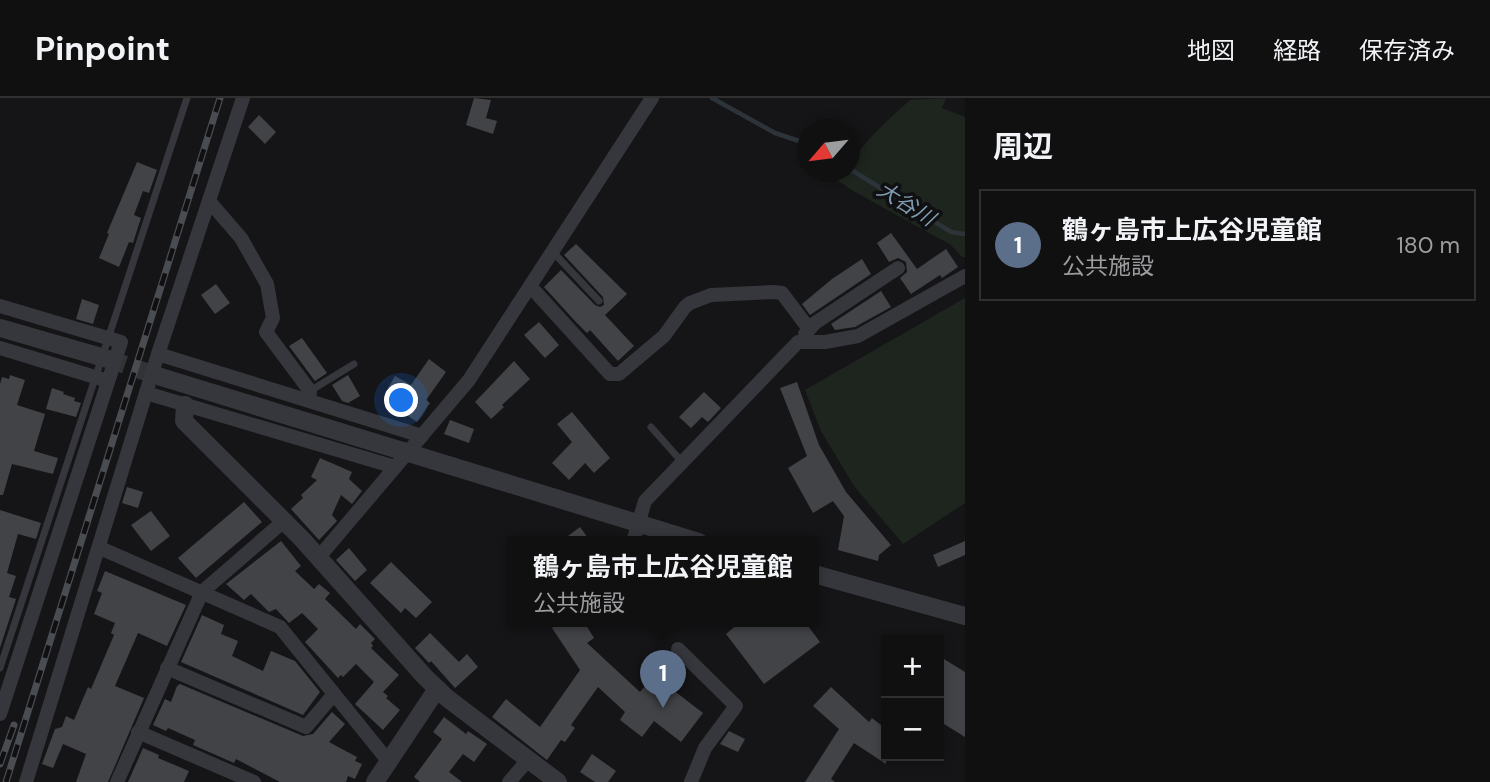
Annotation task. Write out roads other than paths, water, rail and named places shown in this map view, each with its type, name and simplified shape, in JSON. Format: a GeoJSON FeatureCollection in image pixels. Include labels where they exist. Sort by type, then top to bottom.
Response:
{"type":"FeatureCollection","features":[{"type":"Feature","properties":{"kind":"street"},"geometry":{"type":"LineString","coordinates":[[30,781],[158,354],[243,98]]}},
{"type":"Feature","properties":{"kind":"street"},"geometry":{"type":"LineString","coordinates":[[319,557],[470,380],[652,98]]}},
{"type":"Feature","properties":{"kind":"street"},"geometry":{"type":"LineString","coordinates":[[209,201],[241,238],[257,264],[267,284],[274,318],[266,332],[310,396]]}},
{"type":"Feature","properties":{"kind":"street"},"geometry":{"type":"LineString","coordinates":[[635,536],[645,501],[809,329],[898,268]]}},
{"type":"Feature","properties":{"kind":"street"},"geometry":{"type":"LineString","coordinates":[[798,342],[825,342],[858,336],[965,276]]}},
{"type":"Feature","properties":{"kind":"street"},"geometry":{"type":"LineString","coordinates":[[531,286],[610,374],[619,374],[663,336],[685,307],[711,295],[782,293],[809,329]]}},
{"type":"Feature","properties":{"kind":"street"},"geometry":{"type":"LineString","coordinates":[[0,306],[121,342],[6,679],[0,714]]}},
{"type":"Feature","properties":{"kind":"street"},"geometry":{"type":"LineString","coordinates":[[0,328],[108,359]]}},
{"type":"Feature","properties":{"kind":"street"},"geometry":{"type":"LineString","coordinates":[[0,348],[108,381]]}},
{"type":"Feature","properties":{"kind":"street"},"geometry":{"type":"LineString","coordinates":[[158,354],[310,396],[422,436]]}},
{"type":"Feature","properties":{"kind":"street"},"geometry":{"type":"LineString","coordinates":[[162,377],[679,536]]}},
{"type":"Feature","properties":{"kind":"street"},"geometry":{"type":"LineString","coordinates":[[146,393],[396,467]]}},
{"type":"Feature","properties":{"kind":"street"},"geometry":{"type":"LineString","coordinates":[[185,405],[184,421],[285,520],[437,689],[558,782]]}},
{"type":"Feature","properties":{"kind":"street"},"geometry":{"type":"LineString","coordinates":[[117,782],[202,592],[285,520]]}},
{"type":"Feature","properties":{"kind":"street"},"geometry":{"type":"LineString","coordinates":[[100,548],[280,627],[389,762]]}},
{"type":"Feature","properties":{"kind":"street"},"geometry":{"type":"LineString","coordinates":[[819,575],[965,616]]}},
{"type":"Feature","properties":{"kind":"street"},"geometry":{"type":"LineString","coordinates":[[678,649],[736,706],[705,748],[691,782]]}},
{"type":"Feature","properties":{"kind":"street"},"geometry":{"type":"LineString","coordinates":[[167,668],[306,727],[334,694]]}},
{"type":"Feature","properties":{"kind":"street"},"geometry":{"type":"LineString","coordinates":[[375,782],[437,689]]}},
{"type":"Feature","properties":{"kind":"street"},"geometry":{"type":"LineString","coordinates":[[138,732],[254,782]]}},
{"type":"Feature","properties":{"kind":"street"},"geometry":{"type":"LineString","coordinates":[[509,782],[528,760]]}},
{"type":"Feature","properties":{"kind":"lane"},"geometry":{"type":"LineString","coordinates":[[0,668],[187,98]]}},
{"type":"Feature","properties":{"kind":"lane"},"geometry":{"type":"LineString","coordinates":[[553,252],[599,301]]}},
{"type":"Feature","properties":{"kind":"lane"},"geometry":{"type":"LineString","coordinates":[[310,396],[354,363]]}},
{"type":"Feature","properties":{"kind":"lane"},"geometry":{"type":"LineString","coordinates":[[651,427],[682,462]]}},
{"type":"Feature","properties":{"kind":"waterway","name":"大谷川"},"geometry":{"type":"LineString","coordinates":[[712,98],[775,133],[797,140]]}},
{"type":"Feature","properties":{"kind":"waterway","name":"大谷川"},"geometry":{"type":"LineString","coordinates":[[860,175],[951,232],[965,234]]}},
{"type":"Feature","properties":{"kind":"tunnel"},"geometry":{"type":"LineString","coordinates":[[108,359],[161,377]]}},
{"type":"Feature","properties":{"kind":"railway"},"geometry":{"type":"LineString","coordinates":[[6,782],[220,98]]}},
{"type":"Feature","properties":{"kind":"railway"},"geometry":{"type":"LineString","coordinates":[[0,764],[14,725]]}},
{"type":"Feature","properties":{"kind":"place","name":"鶴ヶ島市上広谷児童館"},"geometry":{"type":"Point","coordinates":[663,708]}}]}
